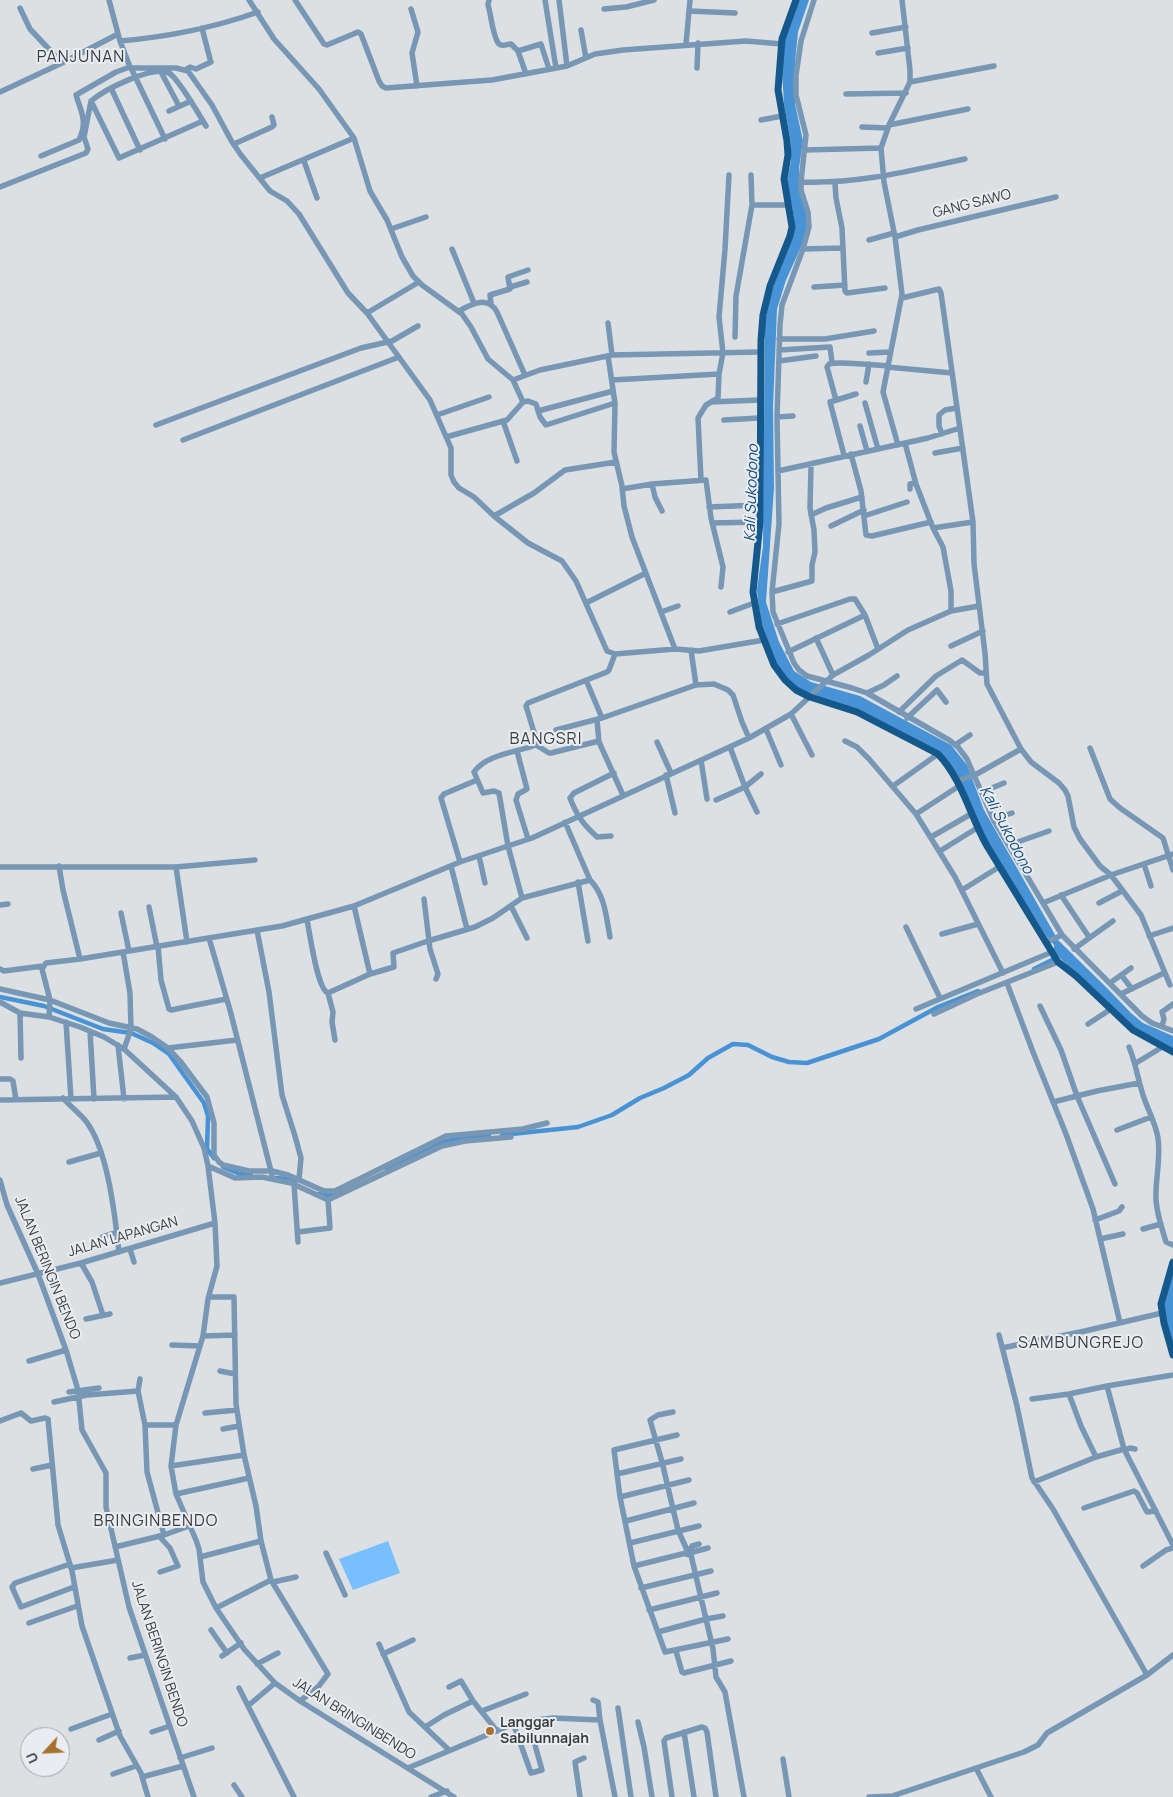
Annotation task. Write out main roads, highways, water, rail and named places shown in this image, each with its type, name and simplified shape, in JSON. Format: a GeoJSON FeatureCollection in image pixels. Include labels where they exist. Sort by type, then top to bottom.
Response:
{"type":"FeatureCollection","features":[{"type":"Feature","properties":{"kind":"main road"},"geometry":{"type":"LineString","coordinates":[[796,0],[782,44],[778,90],[786,132],[788,153],[784,179],[792,227],[766,299],[760,352],[760,522],[753,592],[759,627],[774,665],[792,688],[857,712],[938,754],[951,770],[977,828],[999,867],[1048,942],[1055,957],[1132,1030],[1173,1052]]}},
{"type":"Feature","properties":{"kind":"main road"},"geometry":{"type":"LineString","coordinates":[[1173,1262],[1162,1300],[1162,1313],[1173,1356]]}},
{"type":"Feature","properties":{"kind":"waterway"},"geometry":{"type":"LineString","coordinates":[[1034,969],[1056,958]]}},
{"type":"Feature","properties":{"kind":"waterway"},"geometry":{"type":"LineString","coordinates":[[502,1135],[578,1127],[612,1115],[640,1098],[689,1075],[708,1058],[733,1044],[748,1045],[772,1057],[789,1062],[807,1063],[879,1039],[938,1007],[978,991]]}},
{"type":"Feature","properties":{"kind":"waterway"},"geometry":{"type":"LineString","coordinates":[[0,997],[44,1006],[103,1029],[131,1033],[153,1043],[169,1054],[204,1103],[208,1116],[207,1149],[214,1158]]}},
{"type":"Feature","properties":{"kind":"waterway"},"geometry":{"type":"LineString","coordinates":[[387,1169],[435,1144],[465,1137],[489,1136]]}},
{"type":"Feature","properties":{"kind":"waterway"},"geometry":{"type":"LineString","coordinates":[[223,1167],[240,1174],[251,1175]]}},
{"type":"Feature","properties":{"kind":"waterway"},"geometry":{"type":"LineString","coordinates":[[276,1178],[288,1179],[295,1183]]}},
{"type":"Feature","properties":{"kind":"waterway"},"geometry":{"type":"LineString","coordinates":[[318,1194],[330,1195],[337,1193]]}},
{"type":"Feature","properties":{"kind":"place","name":"Langgar Sabilunnajah"},"geometry":{"type":"Point","coordinates":[490,1731]}},
{"type":"Feature","properties":{"kind":"district","name":"PANJUNAN"},"geometry":{"type":"Point","coordinates":[81,58]}},
{"type":"Feature","properties":{"kind":"district","name":"BANGSRI"},"geometry":{"type":"Point","coordinates":[546,740]}},
{"type":"Feature","properties":{"kind":"district","name":"SAMBUNGREJO"},"geometry":{"type":"Point","coordinates":[1081,1344]}},
{"type":"Feature","properties":{"kind":"district","name":"BRINGINBENDO"},"geometry":{"type":"Point","coordinates":[156,1522]}},
{"type":"Feature","properties":{"kind":"water label","name":"Kali Sukodono"},"geometry":{"type":"Point","coordinates":[752,493]}},
{"type":"Feature","properties":{"kind":"water label","name":"Kali Sukodono"},"geometry":{"type":"Point","coordinates":[1006,830]}}]}
